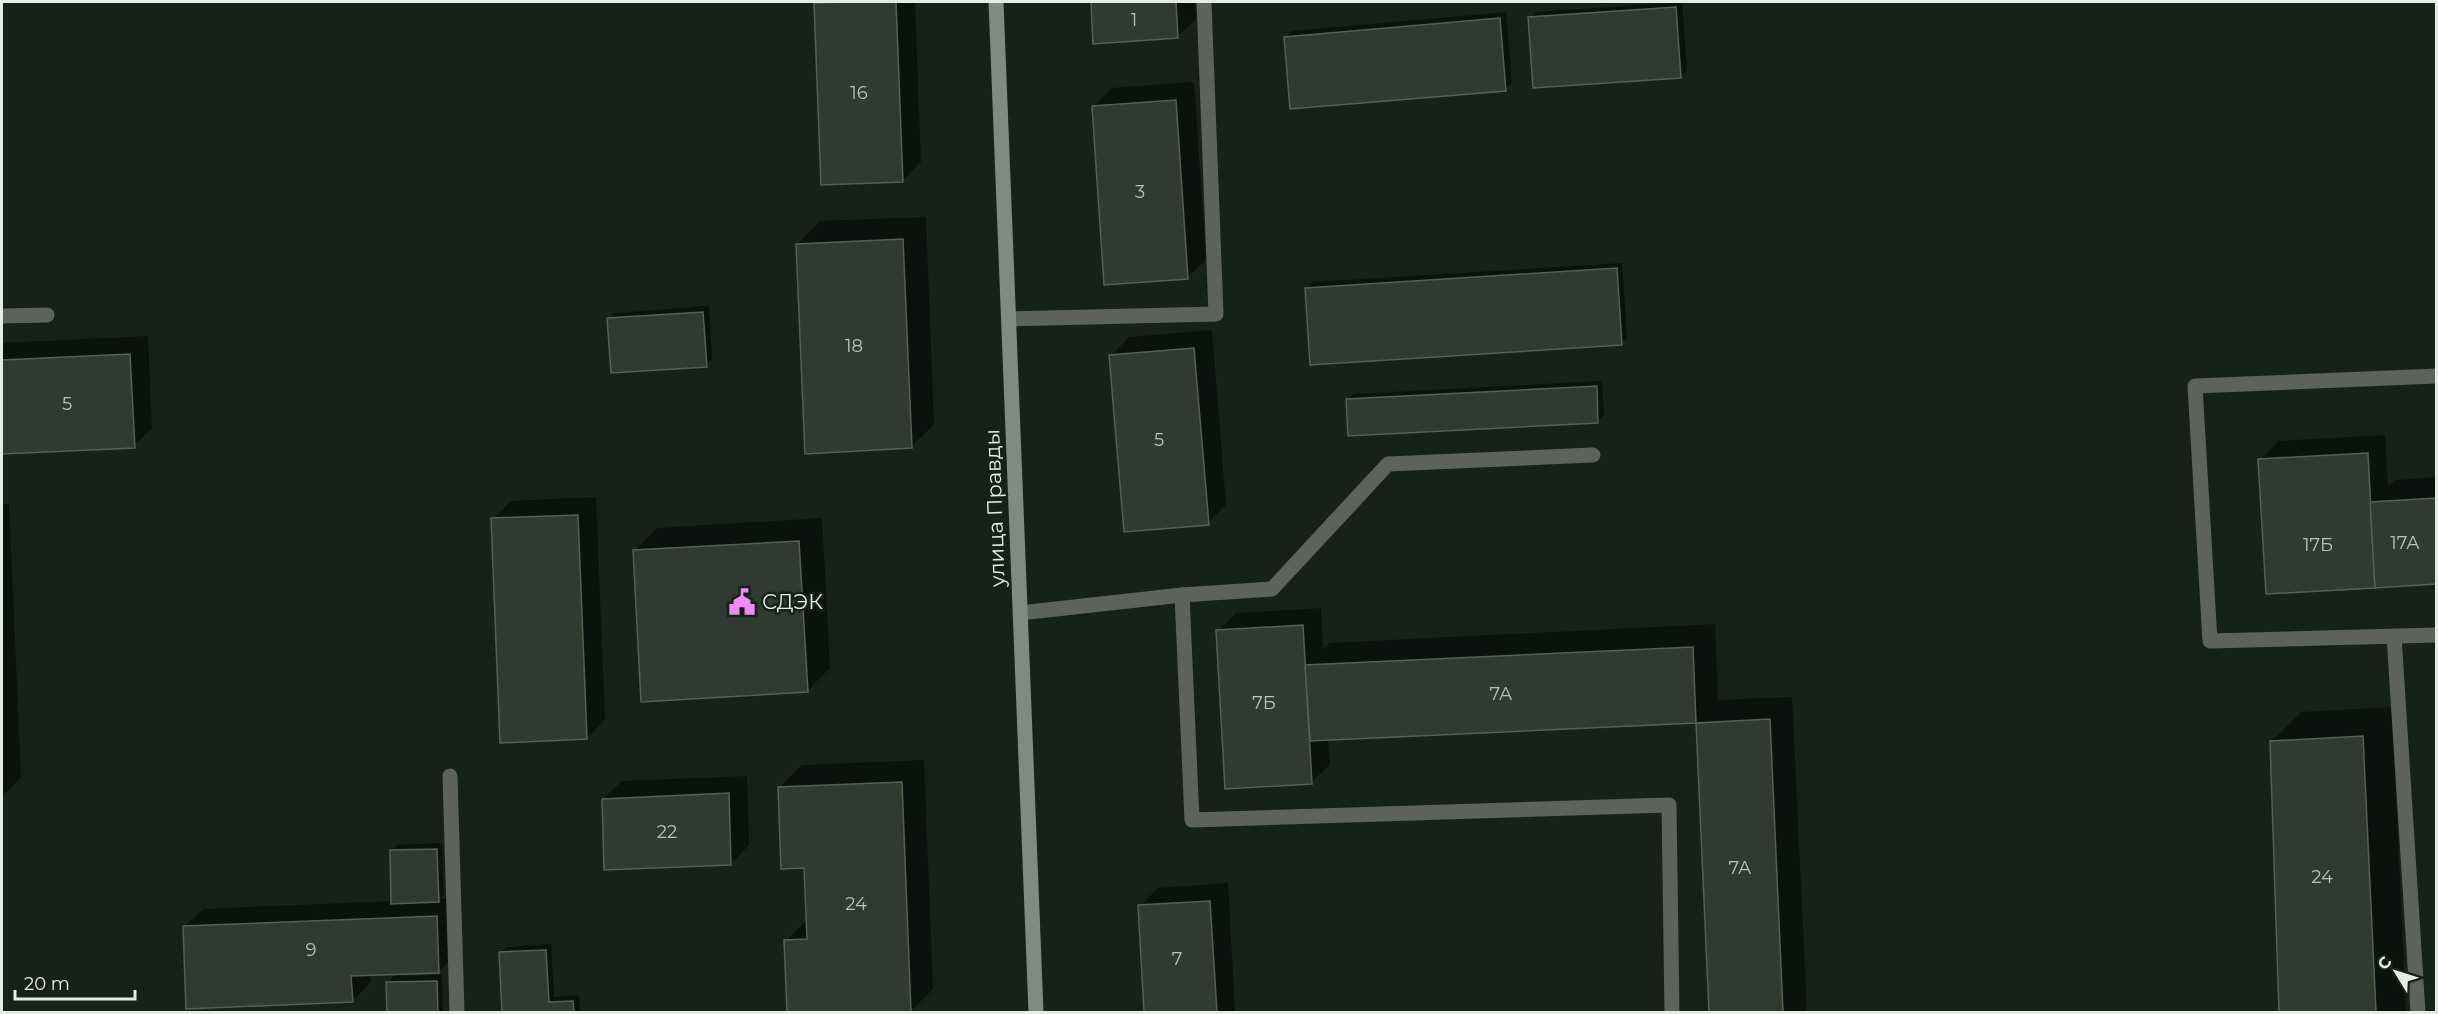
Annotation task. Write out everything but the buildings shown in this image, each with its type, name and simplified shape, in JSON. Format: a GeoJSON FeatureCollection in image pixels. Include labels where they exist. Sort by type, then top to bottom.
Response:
{"type":"FeatureCollection","features":[{"type":"Feature","properties":{"kind":"street","name":"улица Правды"},"geometry":{"type":"LineString","coordinates":[[996,2],[1036,1012]]}},
{"type":"Feature","properties":{"kind":"lane"},"geometry":{"type":"LineString","coordinates":[[1009,319],[1216,314],[1204,2]]}},
{"type":"Feature","properties":{"kind":"lane"},"geometry":{"type":"LineString","coordinates":[[2,316],[47,315]]}},
{"type":"Feature","properties":{"kind":"lane"},"geometry":{"type":"LineString","coordinates":[[2436,376],[2195,386],[2210,641],[2436,635]]}},
{"type":"Feature","properties":{"kind":"lane"},"geometry":{"type":"LineString","coordinates":[[1020,613],[1182,595],[1272,589],[1388,464],[1593,455]]}},
{"type":"Feature","properties":{"kind":"lane"},"geometry":{"type":"LineString","coordinates":[[1182,595],[1192,820],[1669,805],[1672,1012]]}},
{"type":"Feature","properties":{"kind":"lane"},"geometry":{"type":"LineString","coordinates":[[2394,636],[2418,1012]]}},
{"type":"Feature","properties":{"kind":"lane"},"geometry":{"type":"LineString","coordinates":[[450,776],[457,1012]]}},
{"type":"Feature","properties":{"kind":"place","name":"СДЭК"},"geometry":{"type":"Point","coordinates":[742,602]}}]}
